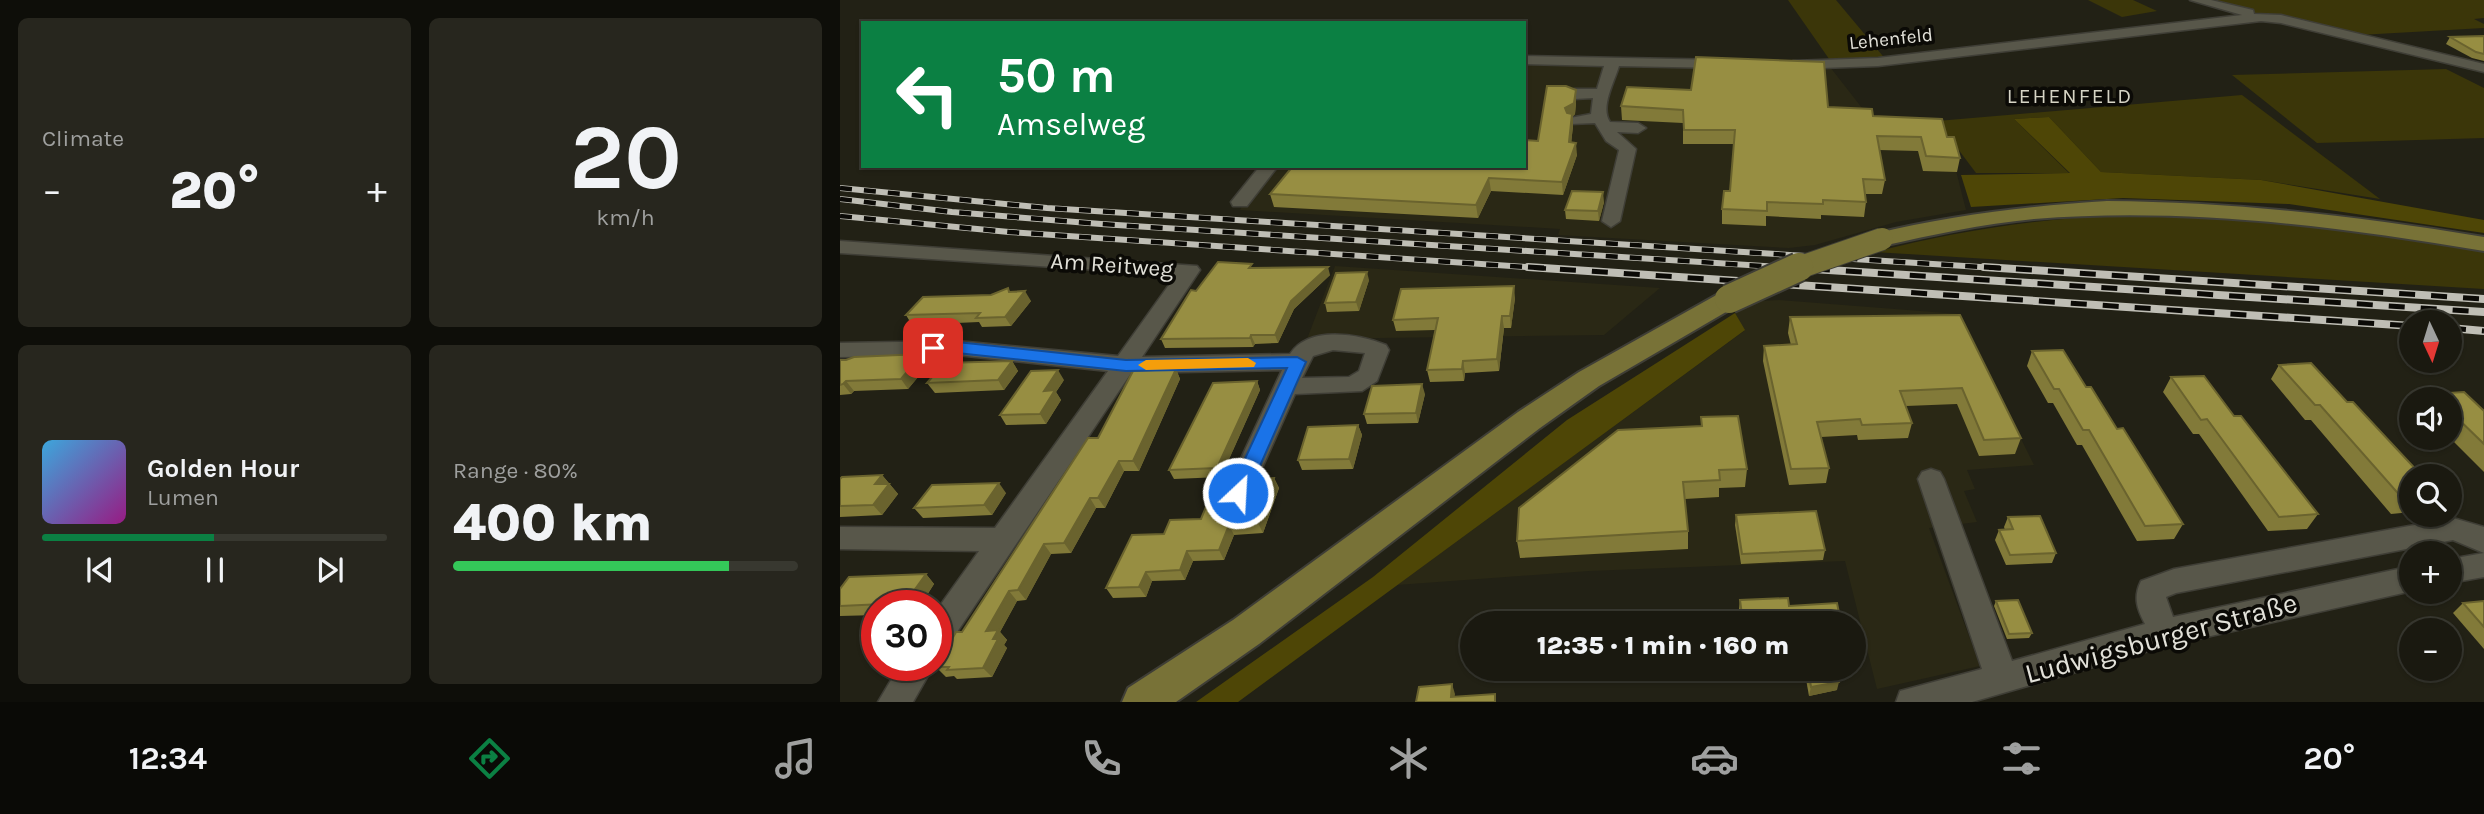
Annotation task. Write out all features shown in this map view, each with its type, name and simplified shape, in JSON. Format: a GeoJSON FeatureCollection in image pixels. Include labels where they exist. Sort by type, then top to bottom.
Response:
{"type":"FeatureCollection","features":[{"type":"Feature","properties":{"kind":"main road"},"geometry":{"type":"LineString","coordinates":[[1142,702],[1267,616],[1529,420],[1589,379],[1729,299],[1809,263],[1882,239],[1955,222],[2016,213],[2131,207],[2277,213],[2369,224],[2484,244]]}},
{"type":"Feature","properties":{"kind":"street"},"geometry":{"type":"LineString","coordinates":[[2196,0],[2484,68]]}},
{"type":"Feature","properties":{"kind":"street","name":"Lehenfeld"},"geometry":{"type":"LineString","coordinates":[[1781,65],[1837,69],[2261,17]]}},
{"type":"Feature","properties":{"kind":"street"},"geometry":{"type":"LineString","coordinates":[[1526,60],[1742,64]]}},
{"type":"Feature","properties":{"kind":"street"},"geometry":{"type":"LineString","coordinates":[[1611,221],[1628,149],[1612,136],[1598,107],[1613,62]]}},
{"type":"Feature","properties":{"kind":"street"},"geometry":{"type":"LineString","coordinates":[[1574,94],[1602,93]]}},
{"type":"Feature","properties":{"kind":"street"},"geometry":{"type":"LineString","coordinates":[[1576,121],[1639,128]]}},
{"type":"Feature","properties":{"kind":"street"},"geometry":{"type":"LineString","coordinates":[[1240,202],[1267,168]]}},
{"type":"Feature","properties":{"kind":"street","name":"Am Reitweg"},"geometry":{"type":"LineString","coordinates":[[840,247],[1190,270],[952,613]]}},
{"type":"Feature","properties":{"kind":"street"},"geometry":{"type":"LineString","coordinates":[[1238,493],[1304,351],[1319,345],[1366,344],[1378,350],[1369,375],[1354,384],[1288,386]]}},
{"type":"Feature","properties":{"kind":"street"},"geometry":{"type":"LineString","coordinates":[[840,350],[957,348],[1126,365],[1297,362]]}},
{"type":"Feature","properties":{"kind":"street"},"geometry":{"type":"LineString","coordinates":[[1931,479],[2002,680]]}},
{"type":"Feature","properties":{"kind":"street"},"geometry":{"type":"LineString","coordinates":[[2166,632],[2153,613],[2151,590],[2174,581],[2453,529],[2473,534],[2484,541]]}},
{"type":"Feature","properties":{"kind":"street"},"geometry":{"type":"LineString","coordinates":[[840,538],[1002,540]]}},
{"type":"Feature","properties":{"kind":"street"},"geometry":{"type":"LineString","coordinates":[[2462,569],[2484,565]]}},
{"type":"Feature","properties":{"kind":"street","name":"Ludwigsburger Straße"},"geometry":{"type":"LineString","coordinates":[[1912,702],[2002,680],[2166,632],[2399,581]]}},
{"type":"Feature","properties":{"kind":"street"},"geometry":{"type":"LineString","coordinates":[[894,702],[908,681]]}},
{"type":"Feature","properties":{"kind":"shaded area"},"geometry":{"type":"Polygon","coordinates":[[[1788,0],[1836,0],[1887,61],[1834,66],[1788,0]]]}},
{"type":"Feature","properties":{"kind":"shaded area"},"geometry":{"type":"Polygon","coordinates":[[[2088,0],[2133,0],[2157,11],[2122,17],[2088,0]]]}},
{"type":"Feature","properties":{"kind":"shaded area"},"geometry":{"type":"Polygon","coordinates":[[[2196,0],[2484,0],[2484,18],[2474,19],[2484,24],[2484,28],[2359,35],[2261,17],[2196,0]]]}},
{"type":"Feature","properties":{"kind":"shaded area"},"geometry":{"type":"Polygon","coordinates":[[[1526,61],[1830,67],[1873,122],[1951,151],[1966,210],[1896,222],[1815,245],[1789,248],[1558,235],[1560,229],[1240,210],[1251,188],[1268,168],[1526,168],[1526,61]]]}},
{"type":"Feature","properties":{"kind":"shaded area"},"geometry":{"type":"Polygon","coordinates":[[[2446,69],[2484,88],[2484,138],[2317,143],[2232,75],[2446,69]]]}},
{"type":"Feature","properties":{"kind":"shaded area"},"geometry":{"type":"Polygon","coordinates":[[[2242,95],[2380,199],[2261,180],[2101,172],[2049,117],[2014,119],[2069,173],[1976,173],[1937,121],[2242,95]]]}},
{"type":"Feature","properties":{"kind":"shaded area"},"geometry":{"type":"Polygon","coordinates":[[[2049,117],[2101,172],[2261,180],[2484,220],[2484,233],[2289,204],[2123,198],[1971,207],[1961,175],[2070,173],[2014,119],[2049,117]]]}},
{"type":"Feature","properties":{"kind":"shaded area"},"geometry":{"type":"Polygon","coordinates":[[[2125,215],[2261,221],[2395,237],[2484,252],[2484,289],[1874,252],[1998,227],[2125,215]]]}},
{"type":"Feature","properties":{"kind":"shaded area"},"geometry":{"type":"Polygon","coordinates":[[[1335,266],[1660,288],[1604,335],[1307,339],[1335,266]]]}},
{"type":"Feature","properties":{"kind":"shaded area"},"geometry":{"type":"Polygon","coordinates":[[[1779,300],[1959,314],[2034,465],[1967,470],[1975,489],[1964,491],[1977,522],[1929,528],[1980,666],[1877,689],[1866,645],[1866,611],[1858,611],[1845,561],[1589,571],[1397,585],[1744,331],[1735,313],[1761,301],[1779,300]]]}},
{"type":"Feature","properties":{"kind":"shaded area"},"geometry":{"type":"Polygon","coordinates":[[[1735,313],[1745,330],[1238,702],[1196,702],[1373,577],[1567,420],[1735,313]]]}},
{"type":"Feature","properties":{"kind":"building"},"geometry":{"type":"Polygon","coordinates":[[[2484,36],[2484,54],[2450,37],[2484,36]]]}},
{"type":"Feature","properties":{"kind":"building"},"geometry":{"type":"Polygon","coordinates":[[[1696,57],[1824,62],[1828,107],[1872,109],[1873,116],[1942,119],[1947,137],[1954,137],[1960,158],[1926,156],[1921,137],[1877,136],[1885,180],[1863,179],[1866,202],[1767,202],[1767,211],[1722,209],[1724,191],[1730,191],[1735,130],[1684,130],[1683,110],[1621,106],[1627,87],[1691,90],[1696,57]]]}},
{"type":"Feature","properties":{"kind":"building"},"geometry":{"type":"Polygon","coordinates":[[[1547,86],[1566,86],[1576,90],[1574,103],[1565,108],[1567,113],[1572,114],[1569,142],[1576,143],[1562,182],[1489,178],[1476,205],[1270,194],[1291,168],[1526,168],[1526,140],[1538,141],[1547,86]]]}},
{"type":"Feature","properties":{"kind":"building"},"geometry":{"type":"Polygon","coordinates":[[[1572,191],[1603,192],[1598,211],[1565,210],[1572,191]]]}},
{"type":"Feature","properties":{"kind":"building"},"geometry":{"type":"Polygon","coordinates":[[[1218,262],[1252,264],[1249,268],[1328,267],[1291,301],[1275,335],[1251,335],[1250,338],[1161,339],[1191,290],[1196,291],[1218,262]]]}},
{"type":"Feature","properties":{"kind":"building"},"geometry":{"type":"Polygon","coordinates":[[[1367,272],[1356,302],[1325,303],[1336,273],[1367,272]]]}},
{"type":"Feature","properties":{"kind":"building"},"geometry":{"type":"Polygon","coordinates":[[[1514,286],[1510,316],[1502,316],[1497,359],[1463,361],[1462,369],[1427,370],[1438,318],[1393,320],[1401,289],[1514,286]]]}},
{"type":"Feature","properties":{"kind":"building"},"geometry":{"type":"Polygon","coordinates":[[[1008,288],[1009,292],[1025,291],[1005,317],[976,318],[980,313],[906,315],[923,297],[991,295],[1008,288]]]}},
{"type":"Feature","properties":{"kind":"building"},"geometry":{"type":"Polygon","coordinates":[[[1960,315],[2021,438],[1984,440],[1962,388],[1900,391],[1912,423],[1862,425],[1860,419],[1817,422],[1829,468],[1791,469],[1764,346],[1797,344],[1790,317],[1960,315]]]}},
{"type":"Feature","properties":{"kind":"building"},"geometry":{"type":"Polygon","coordinates":[[[2063,350],[2086,387],[2091,387],[2117,429],[2123,428],[2183,524],[2145,526],[2089,430],[2083,430],[2059,389],[2054,389],[2032,351],[2063,350]]]}},
{"type":"Feature","properties":{"kind":"building"},"geometry":{"type":"Polygon","coordinates":[[[922,354],[901,379],[846,381],[840,385],[840,360],[922,354]]]}},
{"type":"Feature","properties":{"kind":"building"},"geometry":{"type":"Polygon","coordinates":[[[1012,361],[998,380],[927,383],[944,363],[1012,361]]]}},
{"type":"Feature","properties":{"kind":"building"},"geometry":{"type":"Polygon","coordinates":[[[2311,363],[2347,402],[2353,402],[2411,464],[2399,464],[2399,494],[2320,405],[2315,405],[2279,365],[2311,363]]]}},
{"type":"Feature","properties":{"kind":"building"},"geometry":{"type":"Polygon","coordinates":[[[1176,369],[1133,461],[1119,461],[1098,498],[1090,498],[1064,543],[1044,544],[1018,590],[1009,591],[986,631],[998,630],[993,639],[998,639],[983,668],[952,670],[952,639],[956,632],[962,632],[1088,438],[1098,438],[1133,371],[1176,369]]]}},
{"type":"Feature","properties":{"kind":"building"},"geometry":{"type":"Polygon","coordinates":[[[1058,370],[1044,391],[1055,390],[1040,414],[1000,415],[1031,371],[1058,370]]]}},
{"type":"Feature","properties":{"kind":"building"},"geometry":{"type":"Polygon","coordinates":[[[2204,376],[2234,416],[2241,416],[2318,514],[2279,517],[2207,419],[2201,420],[2171,377],[2204,376]]]}},
{"type":"Feature","properties":{"kind":"building"},"geometry":{"type":"Polygon","coordinates":[[[1257,381],[1217,468],[1169,470],[1213,383],[1257,381]]]}},
{"type":"Feature","properties":{"kind":"building"},"geometry":{"type":"Polygon","coordinates":[[[1422,384],[1416,413],[1364,414],[1372,386],[1422,384]]]}},
{"type":"Feature","properties":{"kind":"building"},"geometry":{"type":"Polygon","coordinates":[[[2462,392],[2484,411],[2484,444],[2462,423],[2462,392]]]}},
{"type":"Feature","properties":{"kind":"building"},"geometry":{"type":"Polygon","coordinates":[[[1738,416],[1747,469],[1719,470],[1720,480],[1683,482],[1688,531],[1517,541],[1519,508],[1618,430],[1702,426],[1701,417],[1738,416]]]}},
{"type":"Feature","properties":{"kind":"building"},"geometry":{"type":"Polygon","coordinates":[[[1358,425],[1349,459],[1298,460],[1308,427],[1358,425]]]}},
{"type":"Feature","properties":{"kind":"building"},"geometry":{"type":"Polygon","coordinates":[[[882,475],[875,484],[889,484],[873,505],[840,506],[842,477],[882,475]]]}},
{"type":"Feature","properties":{"kind":"building"},"geometry":{"type":"Polygon","coordinates":[[[1274,478],[1258,523],[1229,525],[1219,550],[1187,551],[1180,570],[1146,572],[1139,587],[1106,588],[1132,535],[1164,534],[1170,520],[1201,519],[1208,502],[1238,501],[1251,479],[1274,478]]]}},
{"type":"Feature","properties":{"kind":"building"},"geometry":{"type":"Polygon","coordinates":[[[999,483],[984,505],[914,508],[932,485],[999,483]]]}},
{"type":"Feature","properties":{"kind":"building"},"geometry":{"type":"Polygon","coordinates":[[[1816,511],[1825,550],[1742,554],[1736,515],[1816,511]]]}},
{"type":"Feature","properties":{"kind":"building"},"geometry":{"type":"Polygon","coordinates":[[[2040,516],[2056,553],[2010,555],[1999,530],[2013,529],[2008,517],[2040,516]]]}},
{"type":"Feature","properties":{"kind":"building"},"geometry":{"type":"Polygon","coordinates":[[[926,574],[914,590],[861,590],[861,605],[840,606],[840,589],[849,577],[926,574]]]}},
{"type":"Feature","properties":{"kind":"building"},"geometry":{"type":"Polygon","coordinates":[[[1788,598],[1789,606],[1837,603],[1839,611],[1741,611],[1740,600],[1788,598]]]}},
{"type":"Feature","properties":{"kind":"building"},"geometry":{"type":"Polygon","coordinates":[[[2018,600],[2032,633],[2009,634],[1996,601],[2018,600]]]}},
{"type":"Feature","properties":{"kind":"building"},"geometry":{"type":"Polygon","coordinates":[[[2484,601],[2484,627],[2463,603],[2484,601]]]}},
{"type":"Feature","properties":{"kind":"building"},"geometry":{"type":"Polygon","coordinates":[[[1810,681],[1839,682],[1811,687],[1810,681]]]}},
{"type":"Feature","properties":{"kind":"building"},"geometry":{"type":"Polygon","coordinates":[[[1452,684],[1451,697],[1495,694],[1495,702],[1416,702],[1419,687],[1452,684]]]}},
{"type":"Feature","properties":{"kind":"railway"},"geometry":{"type":"LineString","coordinates":[[840,188],[1047,208],[2012,269]]}},
{"type":"Feature","properties":{"kind":"railway"},"geometry":{"type":"LineString","coordinates":[[840,199],[952,212],[1101,224],[1810,269]]}},
{"type":"Feature","properties":{"kind":"railway"},"geometry":{"type":"LineString","coordinates":[[840,216],[1009,232],[1554,269]]}},
{"type":"Feature","properties":{"kind":"railway"},"geometry":{"type":"LineString","coordinates":[[1528,267],[2399,325]]}},
{"type":"Feature","properties":{"kind":"railway"},"geometry":{"type":"LineString","coordinates":[[1782,267],[2484,312]]}},
{"type":"Feature","properties":{"kind":"railway"},"geometry":{"type":"LineString","coordinates":[[1984,267],[2484,299]]}},
{"type":"Feature","properties":{"kind":"railway"},"geometry":{"type":"LineString","coordinates":[[2462,329],[2484,331]]}},
{"type":"Feature","properties":{"kind":"slow traffic"},"geometry":{"type":"LineString","coordinates":[[1146,365],[1248,363]]}},
{"type":"Feature","properties":{"kind":"district","name":"LEHENFELD"},"geometry":{"type":"Point","coordinates":[2070,96]}},
{"type":"Feature","properties":{"kind":"route"},"geometry":{"type":"LineString","coordinates":[[933,348],[957,348],[1126,365],[1297,362],[1238,493]]}}]}
